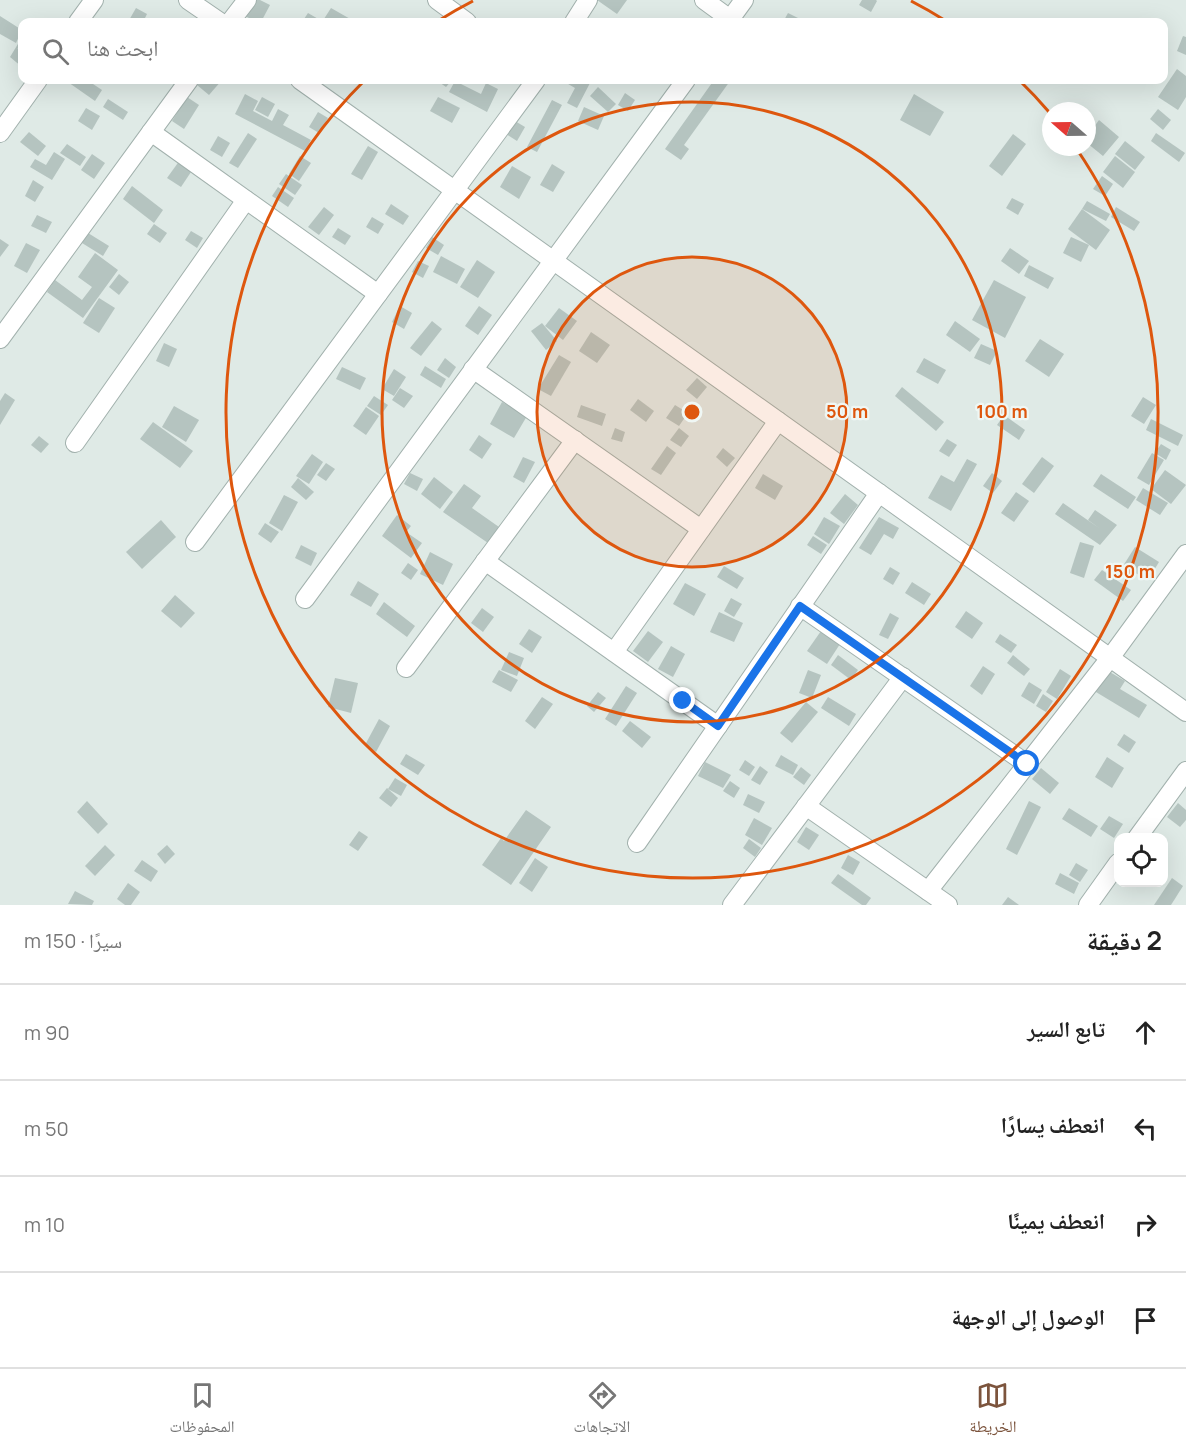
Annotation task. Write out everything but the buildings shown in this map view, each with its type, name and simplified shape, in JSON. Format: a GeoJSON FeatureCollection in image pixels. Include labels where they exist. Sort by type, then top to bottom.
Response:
{"type":"FeatureCollection","features":[{"type":"Feature","properties":{"kind":"street"},"geometry":{"type":"LineString","coordinates":[[81,18],[94,0]]}},
{"type":"Feature","properties":{"kind":"street"},"geometry":{"type":"LineString","coordinates":[[188,0],[214,18]]}},
{"type":"Feature","properties":{"kind":"street"},"geometry":{"type":"LineString","coordinates":[[233,18],[247,0]]}},
{"type":"Feature","properties":{"kind":"street"},"geometry":{"type":"LineString","coordinates":[[436,0],[461,18]]}},
{"type":"Feature","properties":{"kind":"street"},"geometry":{"type":"LineString","coordinates":[[577,18],[588,0]]}},
{"type":"Feature","properties":{"kind":"street"},"geometry":{"type":"LineString","coordinates":[[704,0],[725,18]]}},
{"type":"Feature","properties":{"kind":"street"},"geometry":{"type":"LineString","coordinates":[[731,18],[744,0]]}},
{"type":"Feature","properties":{"kind":"street"},"geometry":{"type":"LineString","coordinates":[[0,133],[35,84]]}},
{"type":"Feature","properties":{"kind":"street"},"geometry":{"type":"LineString","coordinates":[[0,339],[186,84]]}},
{"type":"Feature","properties":{"kind":"street"},"geometry":{"type":"LineString","coordinates":[[306,84],[1186,712]]}},
{"type":"Feature","properties":{"kind":"street"},"geometry":{"type":"LineString","coordinates":[[195,542],[533,84]]}},
{"type":"Feature","properties":{"kind":"street"},"geometry":{"type":"LineString","coordinates":[[305,599],[683,84]]}},
{"type":"Feature","properties":{"kind":"street"},"geometry":{"type":"LineString","coordinates":[[151,132],[378,294]]}},
{"type":"Feature","properties":{"kind":"street"},"geometry":{"type":"LineString","coordinates":[[75,443],[246,200]]}},
{"type":"Feature","properties":{"kind":"street"},"geometry":{"type":"LineString","coordinates":[[473,369],[701,529]]}},
{"type":"Feature","properties":{"kind":"street"},"geometry":{"type":"LineString","coordinates":[[614,652],[778,421]]}},
{"type":"Feature","properties":{"kind":"street"},"geometry":{"type":"LineString","coordinates":[[406,668],[575,441]]}},
{"type":"Feature","properties":{"kind":"street"},"geometry":{"type":"LineString","coordinates":[[637,843],[879,493]]}},
{"type":"Feature","properties":{"kind":"street"},"geometry":{"type":"LineString","coordinates":[[928,891],[1110,658],[1186,554]]}},
{"type":"Feature","properties":{"kind":"street"},"geometry":{"type":"LineString","coordinates":[[485,561],[718,726]]}},
{"type":"Feature","properties":{"kind":"street"},"geometry":{"type":"LineString","coordinates":[[800,606],[1027,764]]}},
{"type":"Feature","properties":{"kind":"street"},"geometry":{"type":"LineString","coordinates":[[732,905],[903,677]]}},
{"type":"Feature","properties":{"kind":"street"},"geometry":{"type":"LineString","coordinates":[[1140,833],[1186,771]]}},
{"type":"Feature","properties":{"kind":"street"},"geometry":{"type":"LineString","coordinates":[[806,806],[948,905]]}},
{"type":"Feature","properties":{"kind":"street"},"geometry":{"type":"LineString","coordinates":[[1088,905],[1114,870]]}},
{"type":"Feature","properties":{"kind":"route"},"geometry":{"type":"LineString","coordinates":[[683,701],[718,726],[800,606],[1027,764]]}}]}
